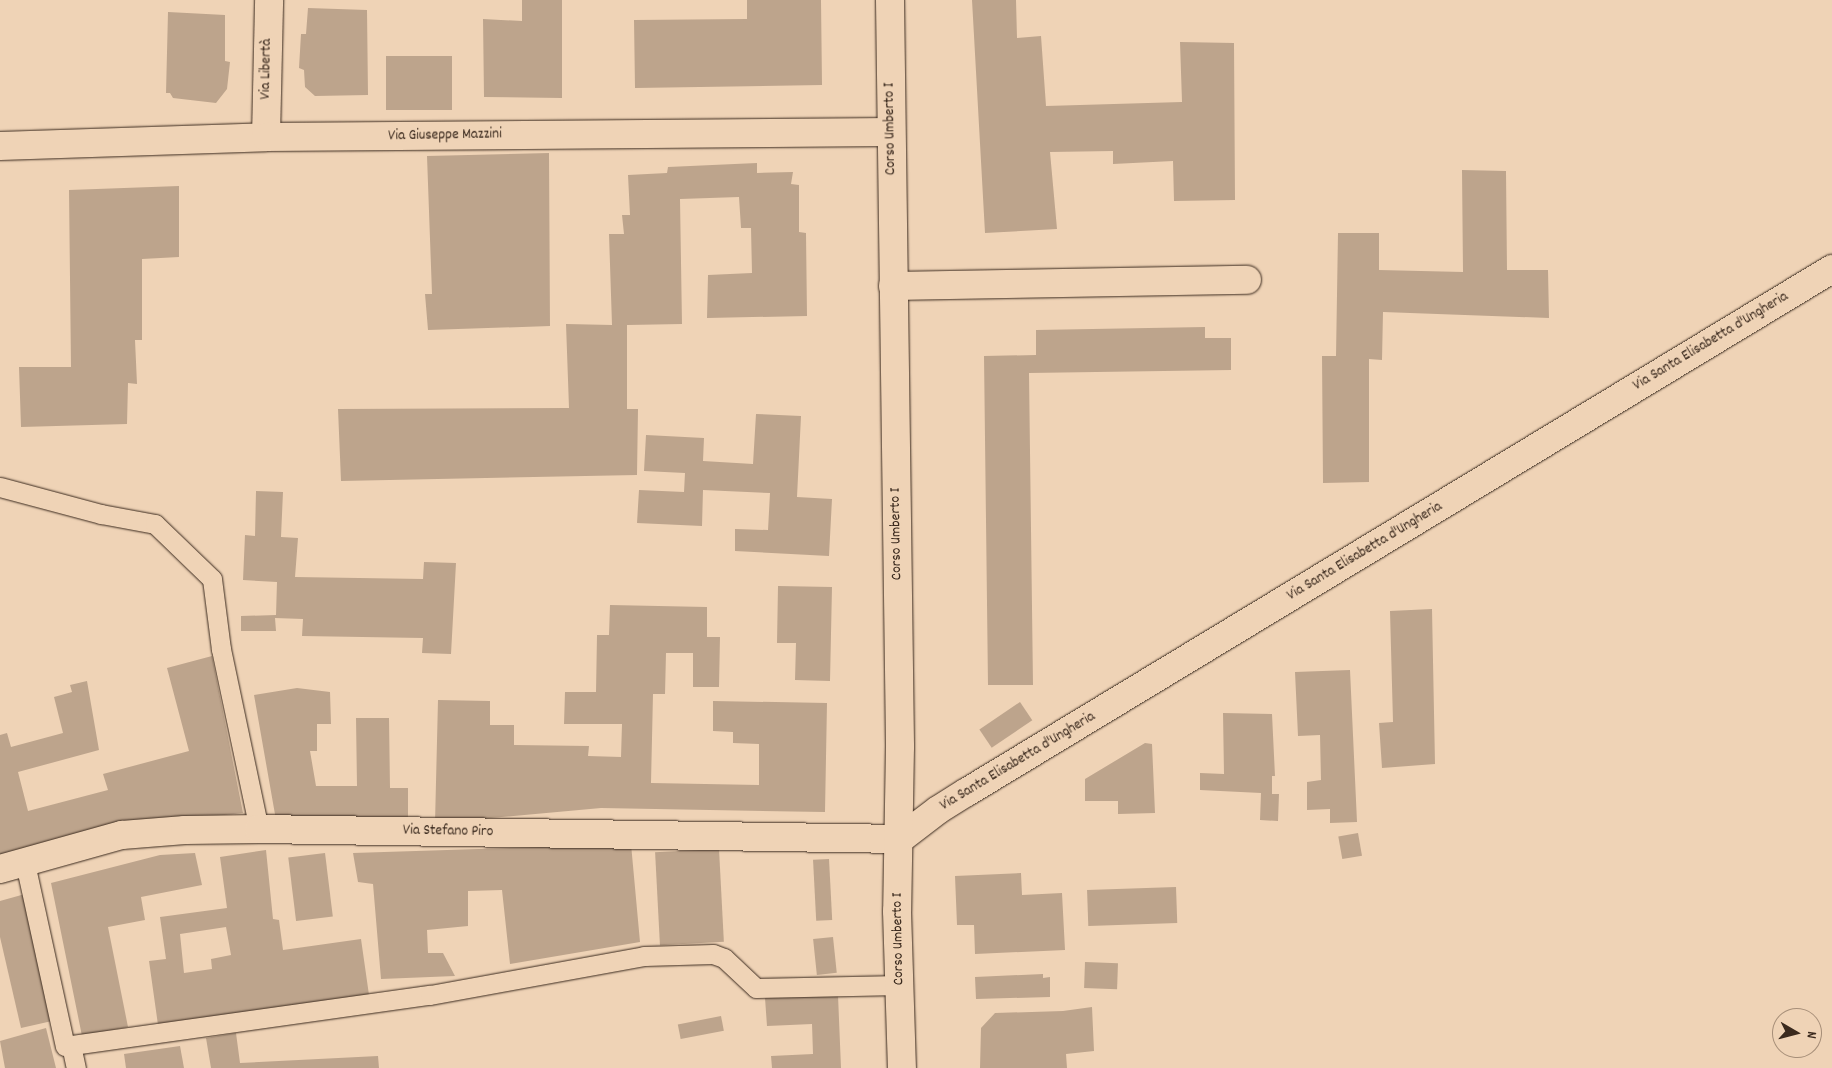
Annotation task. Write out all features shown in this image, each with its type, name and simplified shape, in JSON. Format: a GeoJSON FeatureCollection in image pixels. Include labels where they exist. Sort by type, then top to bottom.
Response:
{"type":"FeatureCollection","features":[{"type":"Feature","properties":{"kind":"street","name":"Via Libertà"},"geometry":{"type":"LineString","coordinates":[[266,137],[269,0]]}},
{"type":"Feature","properties":{"kind":"street","name":"Corso Umberto I"},"geometry":{"type":"LineString","coordinates":[[890,0],[900,839],[897,911],[902,1068]]}},
{"type":"Feature","properties":{"kind":"street","name":"Via Giuseppe Mazzini"},"geometry":{"type":"LineString","coordinates":[[0,146],[266,137],[891,132]]}},
{"type":"Feature","properties":{"kind":"street","name":"Via Santa Elisabetta d'Ungheria"},"geometry":{"type":"LineString","coordinates":[[900,839],[960,797],[1832,269]]}},
{"type":"Feature","properties":{"kind":"street"},"geometry":{"type":"LineString","coordinates":[[893,286],[1247,280]]}},
{"type":"Feature","properties":{"kind":"street","name":"Via Stefano Piro"},"geometry":{"type":"LineString","coordinates":[[12,866],[122,835],[185,830],[258,829],[900,839]]}},
{"type":"Feature","properties":{"kind":"lane"},"geometry":{"type":"LineString","coordinates":[[0,487],[101,514],[155,524],[212,579],[221,649],[258,829]]}},
{"type":"Feature","properties":{"kind":"lane"},"geometry":{"type":"LineString","coordinates":[[12,866],[66,1046],[430,995],[644,956],[713,954],[724,958],[756,988],[900,985]]}},
{"type":"Feature","properties":{"kind":"lane"},"geometry":{"type":"LineString","coordinates":[[71,1045],[76,1068]]}},
{"type":"Feature","properties":{"kind":"building"},"geometry":{"type":"Polygon","coordinates":[[[522,0],[562,0],[562,98],[484,97],[483,19],[522,21],[522,0]]]}},
{"type":"Feature","properties":{"kind":"building"},"geometry":{"type":"Polygon","coordinates":[[[747,0],[821,0],[822,85],[635,88],[634,20],[747,19],[747,0]]]}},
{"type":"Feature","properties":{"kind":"building"},"geometry":{"type":"Polygon","coordinates":[[[972,0],[1016,0],[1017,38],[1041,36],[1046,106],[1182,102],[1180,42],[1234,43],[1235,200],[1174,201],[1173,161],[1113,164],[1113,151],[1050,152],[1057,229],[985,233],[972,0]]]}},
{"type":"Feature","properties":{"kind":"building"},"geometry":{"type":"Polygon","coordinates":[[[308,8],[367,10],[368,95],[315,96],[305,87],[304,70],[299,68],[301,34],[306,34],[308,8]]]}},
{"type":"Feature","properties":{"kind":"building"},"geometry":{"type":"Polygon","coordinates":[[[168,12],[225,15],[225,61],[230,62],[227,89],[216,103],[173,98],[170,93],[166,93],[168,12]]]}},
{"type":"Feature","properties":{"kind":"building"},"geometry":{"type":"Polygon","coordinates":[[[386,56],[452,56],[452,110],[386,110],[386,56]]]}},
{"type":"Feature","properties":{"kind":"building"},"geometry":{"type":"Polygon","coordinates":[[[549,153],[550,326],[428,330],[425,294],[432,294],[427,156],[549,153]]]}},
{"type":"Feature","properties":{"kind":"building"},"geometry":{"type":"Polygon","coordinates":[[[757,163],[757,173],[793,172],[791,184],[799,185],[799,232],[806,233],[807,316],[707,318],[708,275],[752,273],[751,228],[741,228],[739,197],[680,199],[682,324],[627,325],[627,409],[638,409],[637,475],[341,481],[338,409],[569,408],[566,324],[612,325],[609,234],[624,234],[622,215],[630,215],[628,175],[667,173],[668,167],[757,163]]]}},
{"type":"Feature","properties":{"kind":"building"},"geometry":{"type":"Polygon","coordinates":[[[1462,170],[1506,171],[1507,270],[1548,270],[1549,318],[1383,312],[1382,360],[1369,359],[1369,482],[1323,483],[1322,356],[1336,356],[1338,233],[1379,233],[1379,270],[1463,272],[1462,170]]]}},
{"type":"Feature","properties":{"kind":"building"},"geometry":{"type":"Polygon","coordinates":[[[179,186],[179,257],[142,259],[142,340],[135,340],[137,384],[128,383],[127,424],[21,427],[19,367],[71,367],[69,190],[179,186]]]}},
{"type":"Feature","properties":{"kind":"building"},"geometry":{"type":"Polygon","coordinates":[[[1205,327],[1205,338],[1231,338],[1231,370],[1029,373],[1033,685],[988,685],[984,356],[1036,355],[1036,330],[1205,327]]]}},
{"type":"Feature","properties":{"kind":"building"},"geometry":{"type":"Polygon","coordinates":[[[756,414],[801,416],[797,497],[832,499],[829,556],[735,551],[735,529],[768,530],[770,493],[703,490],[702,526],[637,523],[639,490],[684,492],[685,473],[644,471],[646,435],[704,438],[703,461],[753,464],[756,414]]]}},
{"type":"Feature","properties":{"kind":"building"},"geometry":{"type":"Polygon","coordinates":[[[256,491],[283,492],[281,537],[298,538],[295,577],[423,579],[424,562],[456,563],[451,654],[422,653],[423,638],[302,636],[303,619],[275,618],[276,631],[241,631],[241,616],[276,615],[277,582],[243,580],[245,535],[255,536],[256,491]]]}},
{"type":"Feature","properties":{"kind":"building"},"geometry":{"type":"Polygon","coordinates":[[[778,586],[832,587],[830,681],[795,680],[796,643],[777,643],[778,586]]]}},
{"type":"Feature","properties":{"kind":"building"},"geometry":{"type":"Polygon","coordinates":[[[610,605],[707,607],[707,637],[720,637],[719,687],[693,687],[693,653],[666,653],[665,694],[653,694],[651,783],[759,785],[759,744],[733,743],[733,732],[713,731],[713,701],[827,703],[825,812],[601,808],[435,823],[438,700],[490,701],[490,725],[514,725],[514,745],[589,746],[588,756],[621,757],[622,724],[564,724],[565,692],[596,692],[597,635],[609,635],[610,605]]]}},
{"type":"Feature","properties":{"kind":"building"},"geometry":{"type":"Polygon","coordinates":[[[1432,609],[1435,764],[1382,768],[1379,723],[1393,722],[1390,611],[1432,609]]]}},
{"type":"Feature","properties":{"kind":"building"},"geometry":{"type":"Polygon","coordinates":[[[212,656],[243,813],[150,823],[0,857],[0,735],[7,733],[11,747],[63,733],[54,697],[72,692],[70,685],[87,681],[99,750],[18,772],[28,811],[108,790],[103,774],[189,751],[167,668],[212,656]]]}},
{"type":"Feature","properties":{"kind":"building"},"geometry":{"type":"Polygon","coordinates":[[[1350,670],[1357,822],[1330,823],[1330,809],[1307,810],[1307,782],[1321,780],[1320,735],[1298,736],[1295,672],[1350,670]]]}},
{"type":"Feature","properties":{"kind":"building"},"geometry":{"type":"Polygon","coordinates":[[[297,688],[330,692],[331,724],[317,724],[317,751],[310,751],[316,786],[357,786],[356,718],[389,718],[390,788],[408,788],[408,818],[276,820],[254,695],[297,688]]]}},
{"type":"Feature","properties":{"kind":"building"},"geometry":{"type":"Polygon","coordinates":[[[1020,702],[1032,720],[992,748],[979,729],[1020,702]]]}},
{"type":"Feature","properties":{"kind":"building"},"geometry":{"type":"Polygon","coordinates":[[[1223,713],[1272,714],[1275,776],[1272,776],[1272,794],[1279,794],[1278,821],[1260,820],[1261,793],[1200,790],[1200,773],[1224,774],[1223,713]]]}},
{"type":"Feature","properties":{"kind":"building"},"geometry":{"type":"Polygon","coordinates":[[[1145,743],[1152,744],[1155,813],[1118,814],[1118,801],[1085,801],[1085,779],[1145,743]]]}},
{"type":"Feature","properties":{"kind":"building"},"geometry":{"type":"Polygon","coordinates":[[[1358,833],[1362,856],[1342,859],[1338,836],[1358,833]]]}},
{"type":"Feature","properties":{"kind":"building"},"geometry":{"type":"Polygon","coordinates":[[[631,844],[640,942],[510,964],[502,890],[468,891],[468,926],[427,930],[428,953],[443,953],[455,976],[381,979],[373,884],[358,882],[353,853],[631,844]]]}},
{"type":"Feature","properties":{"kind":"building"},"geometry":{"type":"Polygon","coordinates":[[[719,849],[724,942],[660,945],[655,852],[719,849]]]}},
{"type":"Feature","properties":{"kind":"building"},"geometry":{"type":"Polygon","coordinates":[[[266,850],[273,919],[279,920],[283,950],[361,939],[369,995],[158,1025],[149,961],[166,959],[160,917],[227,908],[220,857],[266,850]],[[226,927],[180,934],[184,973],[212,969],[211,959],[231,955],[226,927]]]}},
{"type":"Feature","properties":{"kind":"building"},"geometry":{"type":"Polygon","coordinates":[[[195,853],[202,885],[141,897],[145,920],[108,927],[128,1027],[82,1036],[51,883],[160,855],[195,853]]]}},
{"type":"Feature","properties":{"kind":"building"},"geometry":{"type":"Polygon","coordinates":[[[325,853],[333,917],[296,921],[288,858],[325,853]]]}},
{"type":"Feature","properties":{"kind":"building"},"geometry":{"type":"Polygon","coordinates":[[[829,859],[832,920],[816,921],[813,860],[829,859]]]}},
{"type":"Feature","properties":{"kind":"building"},"geometry":{"type":"Polygon","coordinates":[[[1021,873],[1022,895],[1062,893],[1065,950],[975,954],[974,925],[957,925],[955,876],[1021,873]]]}},
{"type":"Feature","properties":{"kind":"building"},"geometry":{"type":"Polygon","coordinates":[[[1176,887],[1177,923],[1088,926],[1087,890],[1176,887]]]}},
{"type":"Feature","properties":{"kind":"building"},"geometry":{"type":"Polygon","coordinates":[[[25,894],[52,1021],[21,1028],[0,937],[0,901],[25,894]]]}},
{"type":"Feature","properties":{"kind":"building"},"geometry":{"type":"Polygon","coordinates":[[[833,937],[837,973],[817,975],[813,939],[833,937]]]}},
{"type":"Feature","properties":{"kind":"building"},"geometry":{"type":"Polygon","coordinates":[[[1085,962],[1118,963],[1117,989],[1084,988],[1085,962]]]}},
{"type":"Feature","properties":{"kind":"building"},"geometry":{"type":"Polygon","coordinates":[[[1043,974],[1043,978],[1050,977],[1050,997],[976,999],[975,977],[1043,974]]]}},
{"type":"Feature","properties":{"kind":"building"},"geometry":{"type":"Polygon","coordinates":[[[838,995],[841,1068],[772,1068],[771,1056],[813,1054],[812,1024],[767,1026],[765,998],[838,995]]]}},
{"type":"Feature","properties":{"kind":"building"},"geometry":{"type":"Polygon","coordinates":[[[1092,1007],[1094,1051],[1066,1054],[1067,1068],[980,1068],[981,1028],[995,1013],[1063,1011],[1092,1007]]]}},
{"type":"Feature","properties":{"kind":"building"},"geometry":{"type":"Polygon","coordinates":[[[721,1016],[724,1031],[681,1039],[678,1024],[721,1016]]]}},
{"type":"Feature","properties":{"kind":"building"},"geometry":{"type":"Polygon","coordinates":[[[46,1028],[56,1068],[5,1068],[0,1041],[46,1028]]]}},
{"type":"Feature","properties":{"kind":"building"},"geometry":{"type":"Polygon","coordinates":[[[236,1033],[240,1063],[378,1056],[379,1068],[211,1068],[206,1038],[236,1033]]]}},
{"type":"Feature","properties":{"kind":"building"},"geometry":{"type":"Polygon","coordinates":[[[180,1046],[184,1068],[126,1068],[124,1054],[180,1046]]]}}]}
